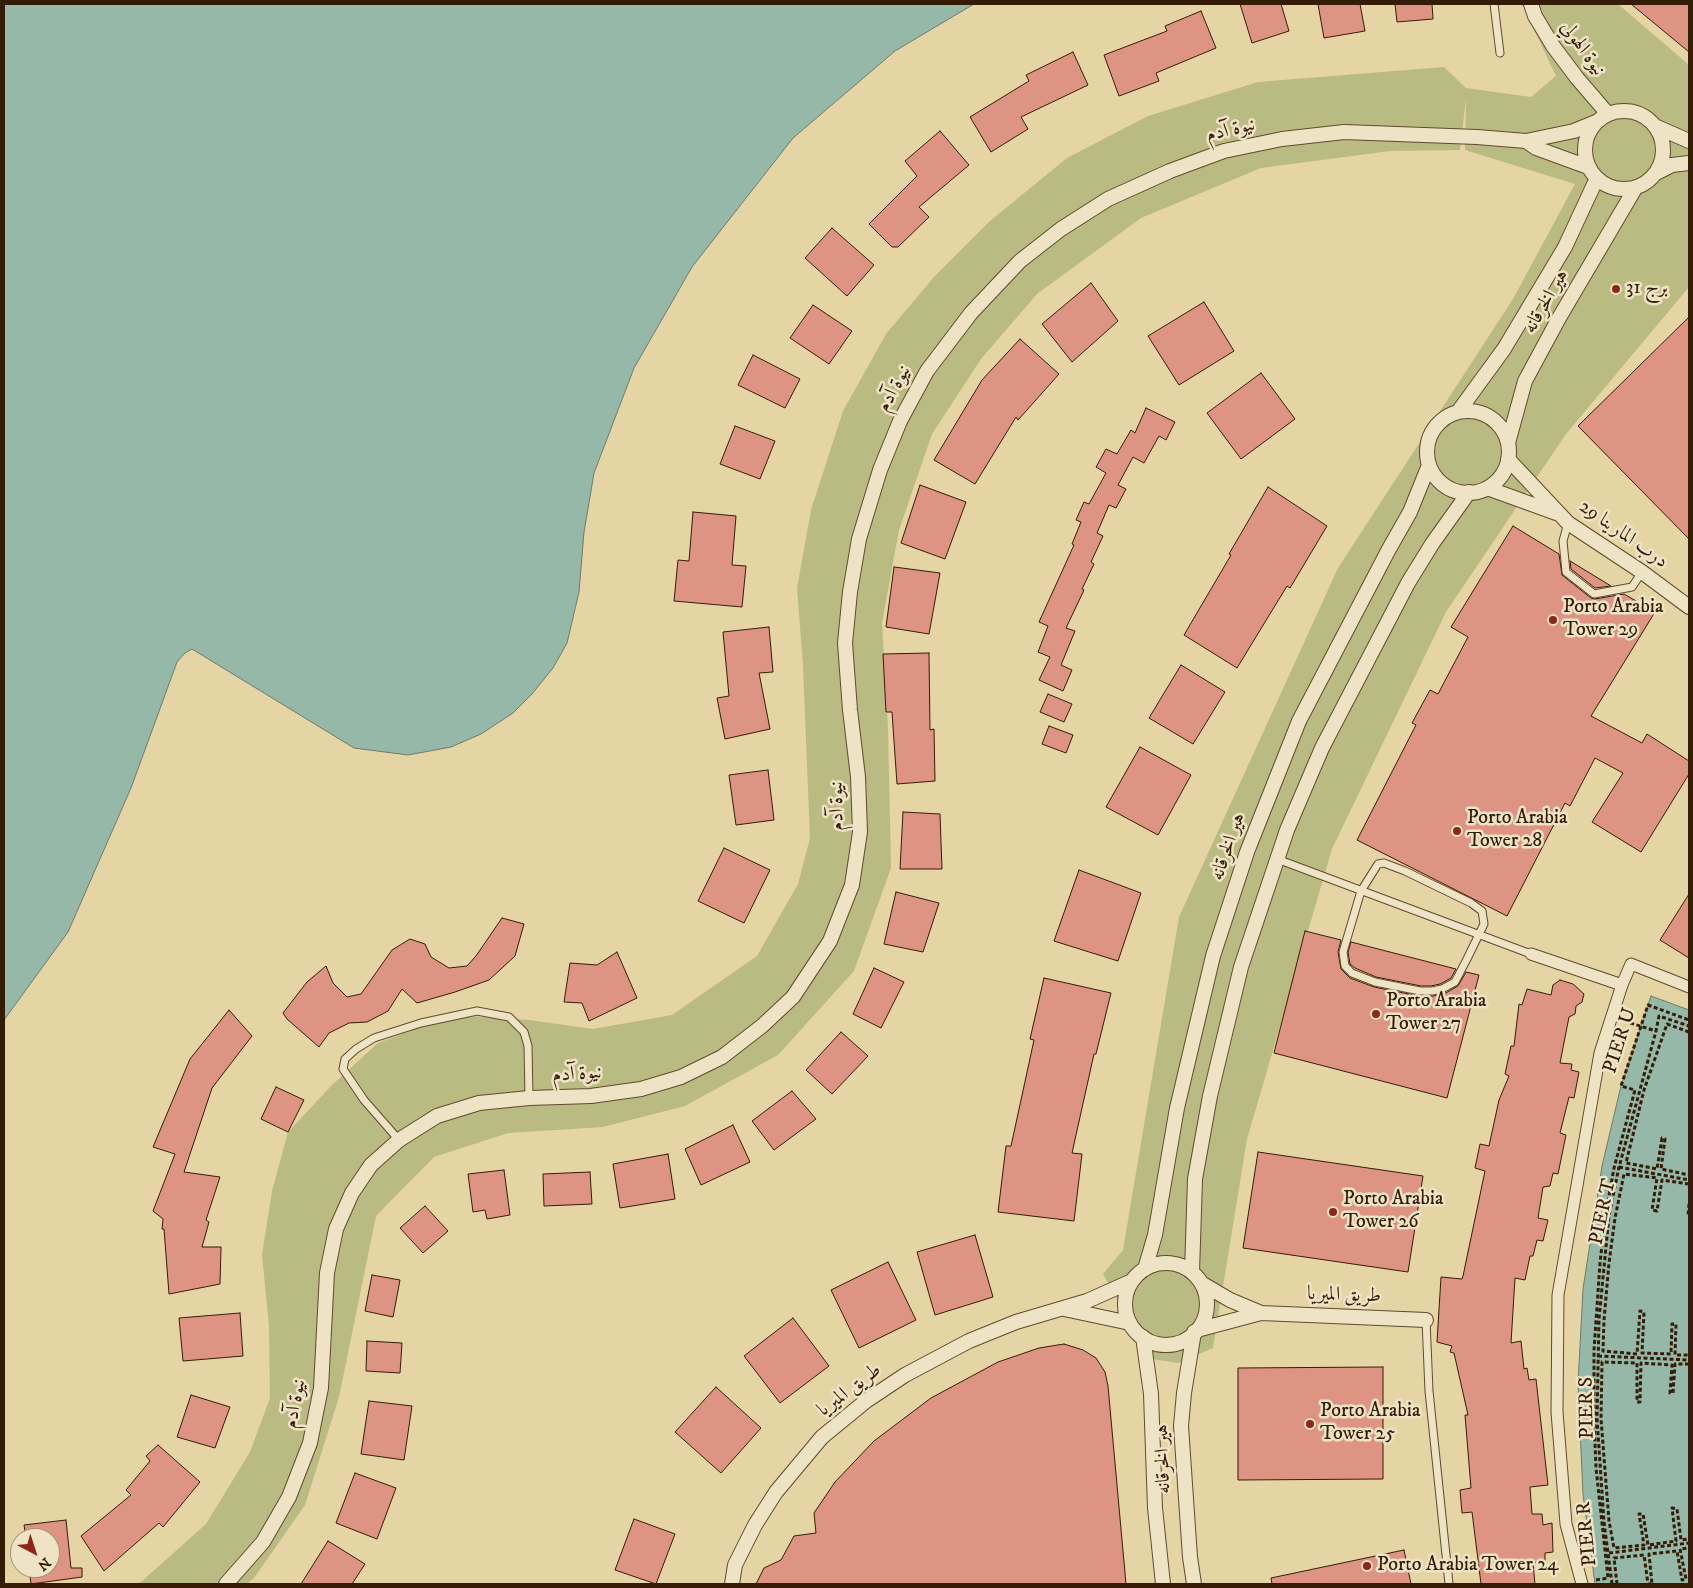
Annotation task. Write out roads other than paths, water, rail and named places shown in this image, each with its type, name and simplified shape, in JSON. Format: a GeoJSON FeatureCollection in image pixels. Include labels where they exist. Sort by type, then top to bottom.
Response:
{"type":"FeatureCollection","features":[{"type":"Feature","properties":{"kind":"street","name":"نيوة الهولي"},"geometry":{"type":"LineString","coordinates":[[1531,4],[1535,16],[1553,46],[1577,78],[1602,118]]}},
{"type":"Feature","properties":{"kind":"street"},"geometry":{"type":"LineString","coordinates":[[1621,110],[1635,111],[1647,117],[1657,127],[1662,138],[1664,150],[1662,162],[1656,173],[1647,182],[1626,189],[1615,188],[1597,178],[1588,167],[1585,158],[1586,138],[1590,129],[1602,118],[1621,110]]}},
{"type":"Feature","properties":{"kind":"street","name":"نيوة آدم"},"geometry":{"type":"LineString","coordinates":[[226,1584],[263,1542],[293,1488],[310,1443],[321,1388],[327,1273],[336,1229],[352,1193],[371,1165],[399,1140],[438,1116],[471,1105],[529,1098],[591,1096],[641,1089],[681,1077],[722,1057],[762,1026],[793,997],[830,941],[852,885],[860,832],[858,777],[845,644],[850,592],[859,539],[883,462],[900,421],[927,371],[971,313],[1020,261],[1061,229],[1108,199],[1170,171],[1224,151],[1282,139],[1344,132],[1477,137],[1526,141],[1574,131],[1602,118]]}},
{"type":"Feature","properties":{"kind":"street"},"geometry":{"type":"LineString","coordinates":[[1657,127],[1689,141]]}},
{"type":"Feature","properties":{"kind":"street","name":"نيوة آدم"},"geometry":{"type":"LineString","coordinates":[[1526,141],[1536,148],[1588,167]]}},
{"type":"Feature","properties":{"kind":"street"},"geometry":{"type":"LineString","coordinates":[[1656,173],[1672,165],[1689,163]]}},
{"type":"Feature","properties":{"kind":"street","name":"هير الخرقانه"},"geometry":{"type":"LineString","coordinates":[[1458,412],[1504,349],[1565,247],[1597,178]]}},
{"type":"Feature","properties":{"kind":"street","name":"هير الخرقانه"},"geometry":{"type":"LineString","coordinates":[[1508,443],[1526,381],[1559,318],[1636,187]]}},
{"type":"Feature","properties":{"kind":"street"},"geometry":{"type":"LineString","coordinates":[[1475,411],[1490,417],[1502,428],[1508,443],[1508,460],[1504,471],[1487,488],[1470,492],[1456,491],[1444,486],[1435,477],[1429,465],[1426,452],[1429,438],[1435,426],[1445,417],[1458,412],[1475,411]]}},
{"type":"Feature","properties":{"kind":"street","name":"درب المارينا 29"},"geometry":{"type":"LineString","coordinates":[[1508,460],[1564,518],[1689,607]]}},
{"type":"Feature","properties":{"kind":"street","name":"هير الخرقانه"},"geometry":{"type":"LineString","coordinates":[[1145,1269],[1155,1235],[1177,1108],[1213,956],[1247,852],[1299,721],[1410,512],[1429,465]]}},
{"type":"Feature","properties":{"kind":"street","name":"درب المارينا 29"},"geometry":{"type":"LineString","coordinates":[[1487,488],[1564,518]]}},
{"type":"Feature","properties":{"kind":"street"},"geometry":{"type":"LineString","coordinates":[[1192,1272],[1195,1180],[1210,1096],[1241,967],[1287,830],[1322,748],[1378,640],[1432,544],[1470,492]]}},
{"type":"Feature","properties":{"kind":"street"},"geometry":{"type":"LineString","coordinates":[[1531,954],[1622,985]]}},
{"type":"Feature","properties":{"kind":"street"},"geometry":{"type":"LineString","coordinates":[[1582,1584],[1566,1524],[1557,1412],[1558,1295],[1600,1053],[1622,985],[1631,964],[1689,987]]}},
{"type":"Feature","properties":{"kind":"street"},"geometry":{"type":"LineString","coordinates":[[1172,1263],[1192,1272],[1201,1282],[1207,1303],[1204,1317],[1196,1331],[1188,1338],[1174,1344],[1158,1343],[1143,1337],[1130,1323],[1125,1302],[1132,1281],[1145,1269],[1158,1264],[1172,1263]]}},
{"type":"Feature","properties":{"kind":"street","name":"طريق الميريا"},"geometry":{"type":"LineString","coordinates":[[732,1584],[735,1565],[755,1525],[771,1500],[822,1437],[866,1401],[905,1375],[969,1340],[1016,1322],[1087,1301],[1132,1281]]}},
{"type":"Feature","properties":{"kind":"street","name":"طريق الميريا"},"geometry":{"type":"LineString","coordinates":[[1201,1282],[1230,1300],[1261,1313]]}},
{"type":"Feature","properties":{"kind":"street","name":"طريق الميريا"},"geometry":{"type":"LineString","coordinates":[[1063,1308],[1130,1323]]}},
{"type":"Feature","properties":{"kind":"street","name":"طريق الميريا"},"geometry":{"type":"LineString","coordinates":[[1196,1331],[1261,1313],[1426,1320]]}},
{"type":"Feature","properties":{"kind":"street","name":"هير الخرقانه"},"geometry":{"type":"LineString","coordinates":[[1194,1584],[1190,1557],[1181,1426],[1185,1384],[1196,1331]]}},
{"type":"Feature","properties":{"kind":"street","name":"هير الخرقانه"},"geometry":{"type":"LineString","coordinates":[[1143,1337],[1151,1394],[1155,1508],[1163,1584]]}},
{"type":"Feature","properties":{"kind":"lane"},"geometry":{"type":"LineString","coordinates":[[1494,4],[1500,53]]}},
{"type":"Feature","properties":{"kind":"lane"},"geometry":{"type":"LineString","coordinates":[[1564,518],[1563,541],[1566,572],[1594,594],[1632,587],[1642,572]]}},
{"type":"Feature","properties":{"kind":"lane"},"geometry":{"type":"LineString","coordinates":[[1277,859],[1531,954]]}},
{"type":"Feature","properties":{"kind":"lane"},"geometry":{"type":"LineString","coordinates":[[1384,863],[1405,871],[1471,903],[1482,912],[1484,924],[1479,934],[1455,982],[1432,992],[1364,979],[1352,973],[1345,966],[1343,952],[1361,891],[1378,864],[1384,863]]}},
{"type":"Feature","properties":{"kind":"lane"},"geometry":{"type":"LineString","coordinates":[[399,1140],[364,1100],[343,1069],[345,1059],[374,1038],[421,1023],[477,1011],[508,1017],[524,1032],[528,1046],[529,1098]]}},
{"type":"Feature","properties":{"kind":"lane"},"geometry":{"type":"LineString","coordinates":[[1426,1320],[1429,1391],[1449,1584]]}},
{"type":"Feature","properties":{"kind":"place","name":"برج 31"},"geometry":{"type":"Point","coordinates":[1616,289]}},
{"type":"Feature","properties":{"kind":"place","name":"Porto Arabia Tower 29"},"geometry":{"type":"Point","coordinates":[1553,620]}},
{"type":"Feature","properties":{"kind":"place","name":"Porto Arabia Tower 28"},"geometry":{"type":"Point","coordinates":[1457,831]}},
{"type":"Feature","properties":{"kind":"place","name":"Porto Arabia Tower 27"},"geometry":{"type":"Point","coordinates":[1376,1014]}},
{"type":"Feature","properties":{"kind":"place","name":"Porto Arabia Tower 26"},"geometry":{"type":"Point","coordinates":[1333,1212]}},
{"type":"Feature","properties":{"kind":"place","name":"Porto Arabia Tower 25"},"geometry":{"type":"Point","coordinates":[1310,1424]}},
{"type":"Feature","properties":{"kind":"place","name":"Porto Arabia Tower 24"},"geometry":{"type":"Point","coordinates":[1367,1566]}}]}
